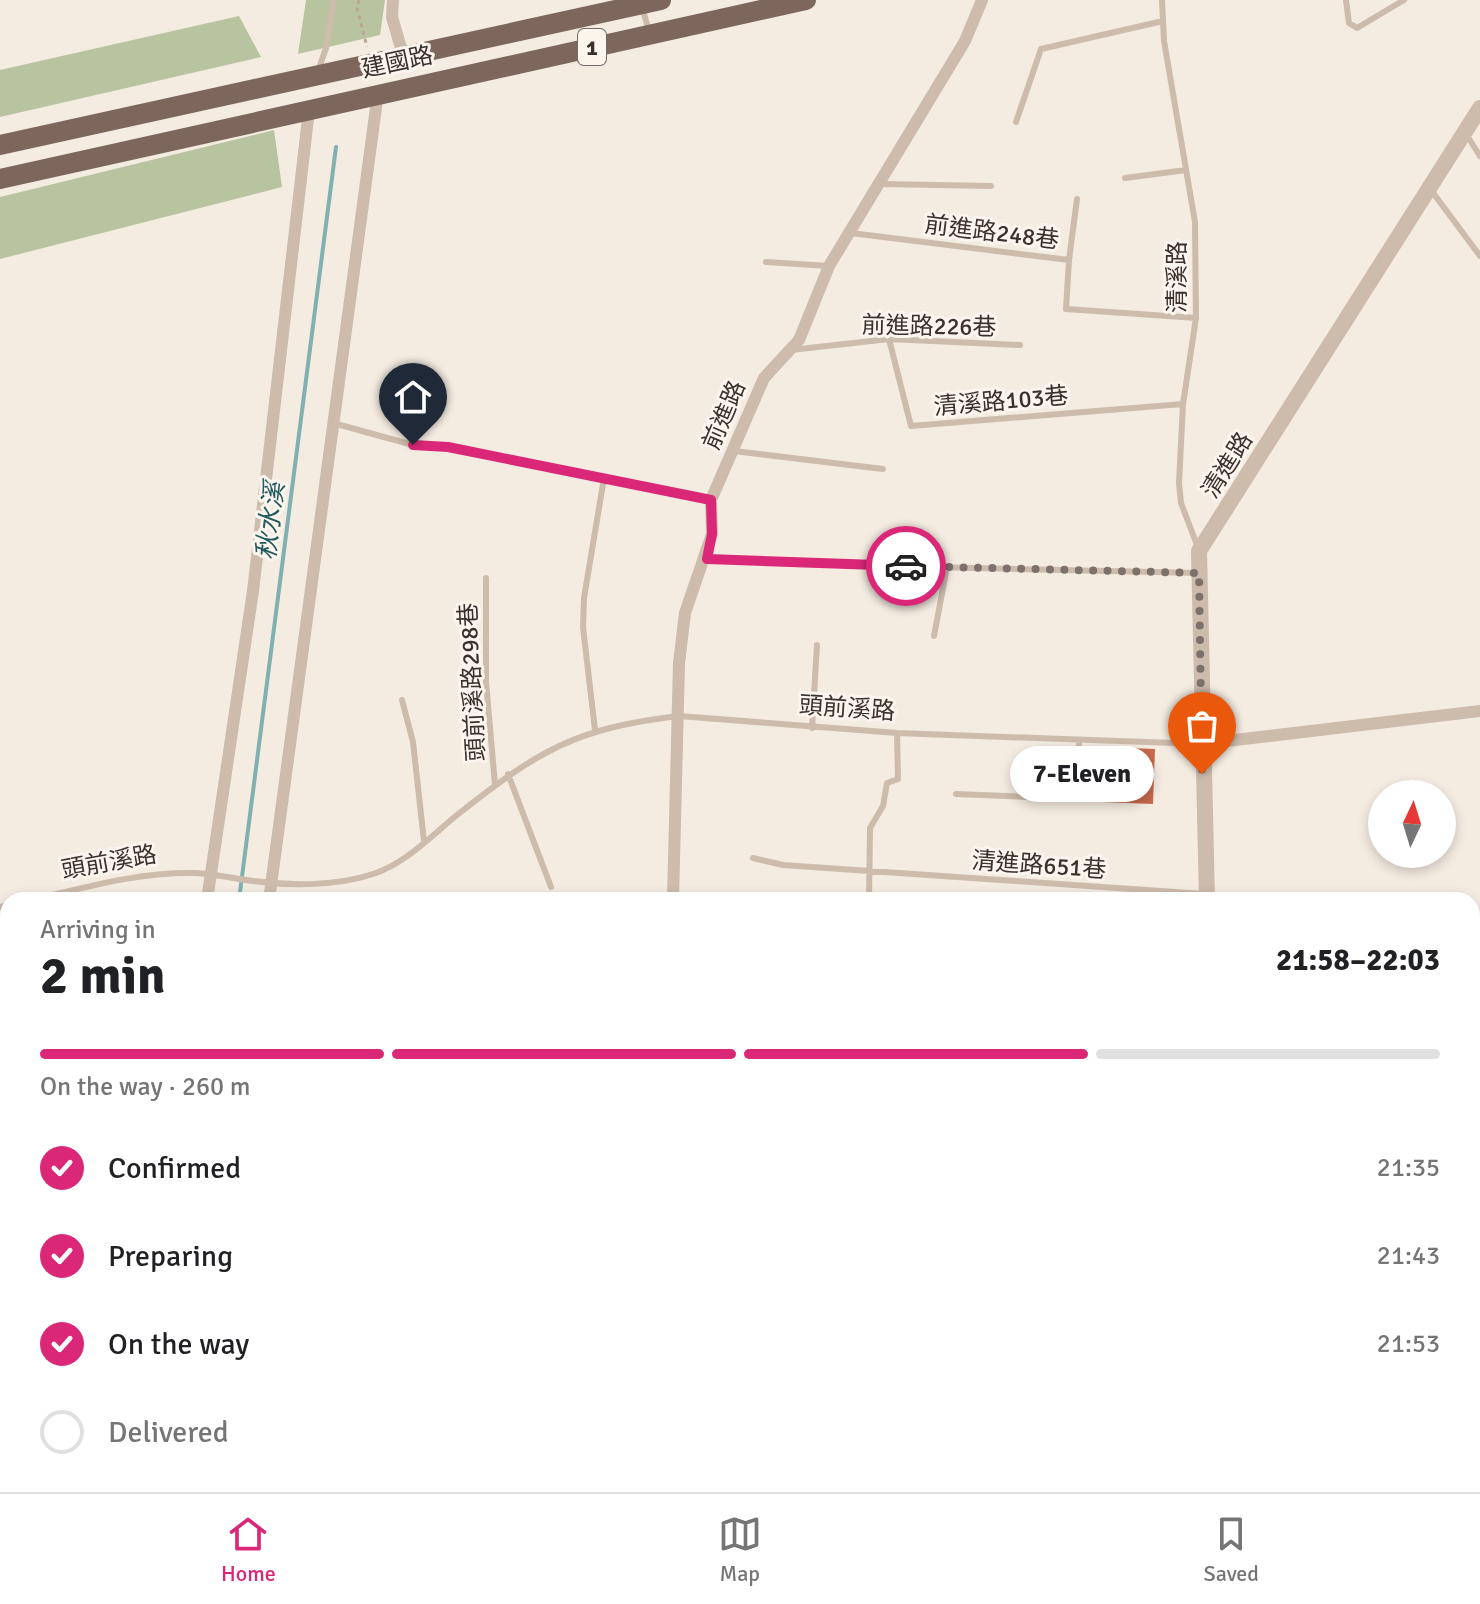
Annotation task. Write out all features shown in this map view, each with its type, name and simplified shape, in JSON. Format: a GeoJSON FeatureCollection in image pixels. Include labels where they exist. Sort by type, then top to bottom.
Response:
{"type":"FeatureCollection","features":[{"type":"Feature","properties":{"kind":"main road","name":"建國路"},"geometry":{"type":"LineString","coordinates":[[0,179],[806,0]]}},
{"type":"Feature","properties":{"kind":"main road","name":"建國路"},"geometry":{"type":"LineString","coordinates":[[0,145],[647,1]]}},
{"type":"Feature","properties":{"kind":"street"},"geometry":{"type":"LineString","coordinates":[[393,0],[392,17],[403,55]]}},
{"type":"Feature","properties":{"kind":"street","name":"前進路"},"geometry":{"type":"LineString","coordinates":[[673,892],[679,663],[685,613],[707,559],[712,534],[711,500],[764,378],[799,340],[829,266],[965,41],[982,0]]}},
{"type":"Feature","properties":{"kind":"street"},"geometry":{"type":"LineString","coordinates":[[270,892],[378,93]]}},
{"type":"Feature","properties":{"kind":"street","name":"清進路"},"geometry":{"type":"LineString","coordinates":[[1199,551],[1480,108]]}},
{"type":"Feature","properties":{"kind":"street"},"geometry":{"type":"LineString","coordinates":[[207,892],[207,874],[253,591],[309,110]]}},
{"type":"Feature","properties":{"kind":"street"},"geometry":{"type":"LineString","coordinates":[[1199,551],[1201,744],[1207,892]]}},
{"type":"Feature","properties":{"kind":"street","name":"頭前溪路"},"geometry":{"type":"LineString","coordinates":[[1201,744],[1480,711]]}},
{"type":"Feature","properties":{"kind":"lane"},"geometry":{"type":"LineString","coordinates":[[317,75],[326,48],[334,0]]}},
{"type":"Feature","properties":{"kind":"lane","name":"清溪路"},"geometry":{"type":"LineString","coordinates":[[1162,0],[1195,222],[1196,318],[1183,404],[1179,483],[1181,503],[1199,551]]}},
{"type":"Feature","properties":{"kind":"lane"},"geometry":{"type":"LineString","coordinates":[[1346,0],[1352,27],[1365,26],[1404,0]]}},
{"type":"Feature","properties":{"kind":"lane"},"geometry":{"type":"LineString","coordinates":[[647,1],[650,34]]}},
{"type":"Feature","properties":{"kind":"lane"},"geometry":{"type":"LineString","coordinates":[[1016,122],[1041,49],[1163,21]]}},
{"type":"Feature","properties":{"kind":"lane"},"geometry":{"type":"LineString","coordinates":[[1464,131],[1480,156]]}},
{"type":"Feature","properties":{"kind":"lane"},"geometry":{"type":"LineString","coordinates":[[1125,178],[1186,170]]}},
{"type":"Feature","properties":{"kind":"lane"},"geometry":{"type":"LineString","coordinates":[[880,184],[991,186]]}},
{"type":"Feature","properties":{"kind":"lane"},"geometry":{"type":"LineString","coordinates":[[1429,187],[1480,256]]}},
{"type":"Feature","properties":{"kind":"lane","name":"前進路248巷"},"geometry":{"type":"LineString","coordinates":[[851,233],[1069,260],[1077,199]]}},
{"type":"Feature","properties":{"kind":"lane"},"geometry":{"type":"LineString","coordinates":[[1069,260],[1066,309],[1196,318]]}},
{"type":"Feature","properties":{"kind":"lane"},"geometry":{"type":"LineString","coordinates":[[766,262],[829,266]]}},
{"type":"Feature","properties":{"kind":"lane","name":"前進路226巷"},"geometry":{"type":"LineString","coordinates":[[791,350],[889,339],[1020,345]]}},
{"type":"Feature","properties":{"kind":"lane","name":"清溪路103巷"},"geometry":{"type":"LineString","coordinates":[[889,339],[911,426],[1183,404]]}},
{"type":"Feature","properties":{"kind":"lane"},"geometry":{"type":"LineString","coordinates":[[333,423],[413,445],[448,447],[711,500]]}},
{"type":"Feature","properties":{"kind":"lane"},"geometry":{"type":"LineString","coordinates":[[734,451],[883,469]]}},
{"type":"Feature","properties":{"kind":"lane"},"geometry":{"type":"LineString","coordinates":[[595,730],[583,613],[604,478]]}},
{"type":"Feature","properties":{"kind":"lane"},"geometry":{"type":"LineString","coordinates":[[707,559],[1199,573]]}},
{"type":"Feature","properties":{"kind":"lane"},"geometry":{"type":"LineString","coordinates":[[934,636],[947,567]]}},
{"type":"Feature","properties":{"kind":"lane","name":"頭前溪路298巷"},"geometry":{"type":"LineString","coordinates":[[486,578],[486,682],[495,785]]}},
{"type":"Feature","properties":{"kind":"lane"},"geometry":{"type":"LineString","coordinates":[[812,728],[817,645]]}},
{"type":"Feature","properties":{"kind":"lane"},"geometry":{"type":"LineString","coordinates":[[402,700],[413,742],[424,841]]}},
{"type":"Feature","properties":{"kind":"lane","name":"頭前溪路"},"geometry":{"type":"LineString","coordinates":[[68,892],[127,879],[207,874],[271,883],[358,879],[394,866],[508,774],[555,746],[595,730],[679,716],[897,733],[1201,744]]}},
{"type":"Feature","properties":{"kind":"lane"},"geometry":{"type":"LineString","coordinates":[[869,892],[871,823],[883,806],[887,783],[898,779],[897,733]]}},
{"type":"Feature","properties":{"kind":"lane"},"geometry":{"type":"LineString","coordinates":[[956,794],[1079,799],[1079,740]]}},
{"type":"Feature","properties":{"kind":"lane"},"geometry":{"type":"LineString","coordinates":[[508,774],[551,887]]}},
{"type":"Feature","properties":{"kind":"lane","name":"清進路651巷"},"geometry":{"type":"LineString","coordinates":[[753,858],[783,865],[1139,892]]}},
{"type":"Feature","properties":{"kind":"path"},"geometry":{"type":"LineString","coordinates":[[359,0],[357,8],[371,62]]}},
{"type":"Feature","properties":{"kind":"green space"},"geometry":{"type":"Polygon","coordinates":[[[306,0],[385,0],[380,35],[298,54],[306,0]]]}},
{"type":"Feature","properties":{"kind":"green space"},"geometry":{"type":"Polygon","coordinates":[[[239,16],[261,57],[0,117],[0,70],[239,16]]]}},
{"type":"Feature","properties":{"kind":"green space"},"geometry":{"type":"Polygon","coordinates":[[[274,130],[282,187],[0,259],[0,197],[274,130]]]}},
{"type":"Feature","properties":{"kind":"building"},"geometry":{"type":"Polygon","coordinates":[[[1103,747],[1155,749],[1153,804],[1101,802],[1103,747]]]}},
{"type":"Feature","properties":{"kind":"waterway","name":"秋水溪"},"geometry":{"type":"LineString","coordinates":[[240,892],[336,147]]}},
{"type":"Feature","properties":{"kind":"way so far"},"geometry":{"type":"LineString","coordinates":[[906,566],[1199,573],[1202,774]]}},
{"type":"Feature","properties":{"kind":"place","name":"7-Eleven"},"geometry":{"type":"Point","coordinates":[1202,774]}},
{"type":"Feature","properties":{"kind":"route"},"geometry":{"type":"LineString","coordinates":[[413,445],[448,447],[711,500],[712,534],[707,559],[906,566]]}}]}
